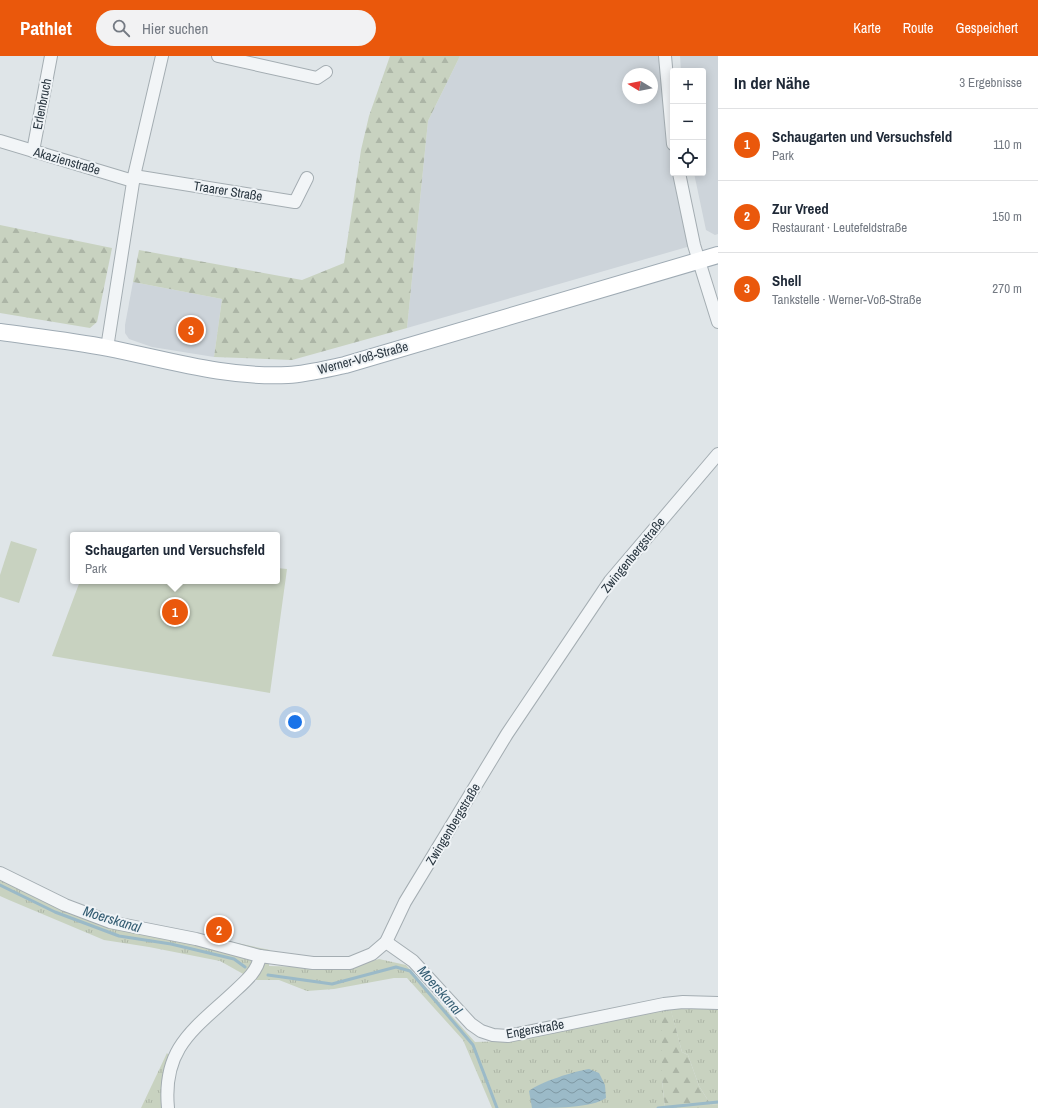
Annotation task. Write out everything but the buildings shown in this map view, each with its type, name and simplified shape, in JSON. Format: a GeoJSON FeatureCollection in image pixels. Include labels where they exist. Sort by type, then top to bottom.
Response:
{"type":"FeatureCollection","features":[{"type":"Feature","properties":{"kind":"main road","name":"Werner-Voß-Straße"},"geometry":{"type":"LineString","coordinates":[[0,332],[107,348],[202,369],[232,374],[289,375],[314,372],[345,365],[718,255]]}},
{"type":"Feature","properties":{"kind":"street","name":"Erlenbruch"},"geometry":{"type":"LineString","coordinates":[[33,151],[51,56]]}},
{"type":"Feature","properties":{"kind":"street"},"geometry":{"type":"LineString","coordinates":[[107,348],[134,178],[162,56]]}},
{"type":"Feature","properties":{"kind":"street"},"geometry":{"type":"LineString","coordinates":[[218,56],[317,78],[326,72]]}},
{"type":"Feature","properties":{"kind":"street"},"geometry":{"type":"LineString","coordinates":[[665,56],[673,140]]}},
{"type":"Feature","properties":{"kind":"street","name":"Akazienstraße"},"geometry":{"type":"LineString","coordinates":[[0,142],[134,178]]}},
{"type":"Feature","properties":{"kind":"street"},"geometry":{"type":"LineString","coordinates":[[680,176],[698,261],[718,322]]}},
{"type":"Feature","properties":{"kind":"street","name":"Traarer Straße"},"geometry":{"type":"LineString","coordinates":[[134,178],[295,202],[307,178]]}},
{"type":"Feature","properties":{"kind":"street","name":"Zwingenbergstraße"},"geometry":{"type":"LineString","coordinates":[[0,873],[65,906],[110,922],[196,939],[260,956],[313,963],[350,963],[372,954],[386,942],[405,902],[507,734],[610,581],[718,454]]}},
{"type":"Feature","properties":{"kind":"street","name":"Engerstraße"},"geometry":{"type":"LineString","coordinates":[[386,942],[413,962],[471,1024],[481,1031],[493,1035],[508,1036],[664,1004],[683,1002],[718,1003]]}},
{"type":"Feature","properties":{"kind":"street"},"geometry":{"type":"LineString","coordinates":[[168,1108],[166,1089],[174,1056],[185,1038],[244,983],[259,966],[260,956]]}},
{"type":"Feature","properties":{"kind":"shaded area"},"geometry":{"type":"Polygon","coordinates":[[[460,56],[665,56],[670,111],[670,176],[680,176],[694,245],[407,328],[428,121],[460,56]]]}},
{"type":"Feature","properties":{"kind":"shaded area"},"geometry":{"type":"Polygon","coordinates":[[[680,56],[718,56],[718,234],[715,235],[706,230],[695,176],[706,176],[706,68],[681,68],[680,56]]]}},
{"type":"Feature","properties":{"kind":"shaded area"},"geometry":{"type":"Polygon","coordinates":[[[133,282],[222,299],[214,357],[152,347],[129,339],[125,333],[125,325],[133,282]]]}},
{"type":"Feature","properties":{"kind":"green space"},"geometry":{"type":"Polygon","coordinates":[[[390,56],[460,56],[428,121],[407,328],[292,360],[214,357],[222,299],[133,282],[139,250],[302,280],[344,263],[361,150],[369,116],[390,56]]]}},
{"type":"Feature","properties":{"kind":"green space"},"geometry":{"type":"Polygon","coordinates":[[[0,225],[112,248],[97,322],[90,328],[0,313],[0,225]]]}},
{"type":"Feature","properties":{"kind":"green space"},"geometry":{"type":"Polygon","coordinates":[[[11,541],[37,549],[19,603],[0,597],[0,575],[11,541]]]}},
{"type":"Feature","properties":{"kind":"green space"},"geometry":{"type":"Polygon","coordinates":[[[280,568],[287,569],[270,693],[52,656],[79,584],[280,584],[280,568]]]}},
{"type":"Feature","properties":{"kind":"green space"},"geometry":{"type":"Polygon","coordinates":[[[0,869],[99,914],[270,950],[269,966],[349,968],[379,959],[406,965],[475,1042],[507,1041],[671,1008],[718,1007],[718,1104],[711,1105],[699,1086],[688,1055],[682,1052],[671,1011],[662,1013],[662,1080],[665,1108],[492,1108],[463,1040],[407,978],[394,978],[334,989],[307,991],[279,980],[254,980],[220,961],[104,940],[0,896],[0,869]]]}},
{"type":"Feature","properties":{"kind":"green space"},"geometry":{"type":"Polygon","coordinates":[[[671,1010],[682,1052],[688,1055],[699,1086],[711,1105],[718,1104],[718,1108],[665,1108],[662,1080],[662,1013],[671,1010]]]}},
{"type":"Feature","properties":{"kind":"green space"},"geometry":{"type":"Polygon","coordinates":[[[167,1053],[175,1063],[172,1108],[141,1108],[167,1053]]]}},
{"type":"Feature","properties":{"kind":"water"},"geometry":{"type":"Polygon","coordinates":[[[589,1069],[599,1073],[605,1085],[606,1098],[582,1106],[532,1108],[529,1091],[558,1077],[589,1069]]]}},
{"type":"Feature","properties":{"kind":"waterway","name":"Moerskanal"},"geometry":{"type":"LineString","coordinates":[[0,885],[55,912],[119,936],[171,944],[234,959],[245,967]]}},
{"type":"Feature","properties":{"kind":"waterway","name":"Moerskanal"},"geometry":{"type":"LineString","coordinates":[[268,975],[332,984],[396,967],[410,971],[473,1045],[497,1108]]}},
{"type":"Feature","properties":{"kind":"waterway"},"geometry":{"type":"LineString","coordinates":[[658,1108],[718,1102]]}},
{"type":"Feature","properties":{"kind":"place","name":"Shell"},"geometry":{"type":"Point","coordinates":[191,330]}},
{"type":"Feature","properties":{"kind":"place","name":"Schaugarten und Versuchsfeld"},"geometry":{"type":"Point","coordinates":[175,612]}},
{"type":"Feature","properties":{"kind":"place","name":"Zur Vreed"},"geometry":{"type":"Point","coordinates":[219,930]}}]}
